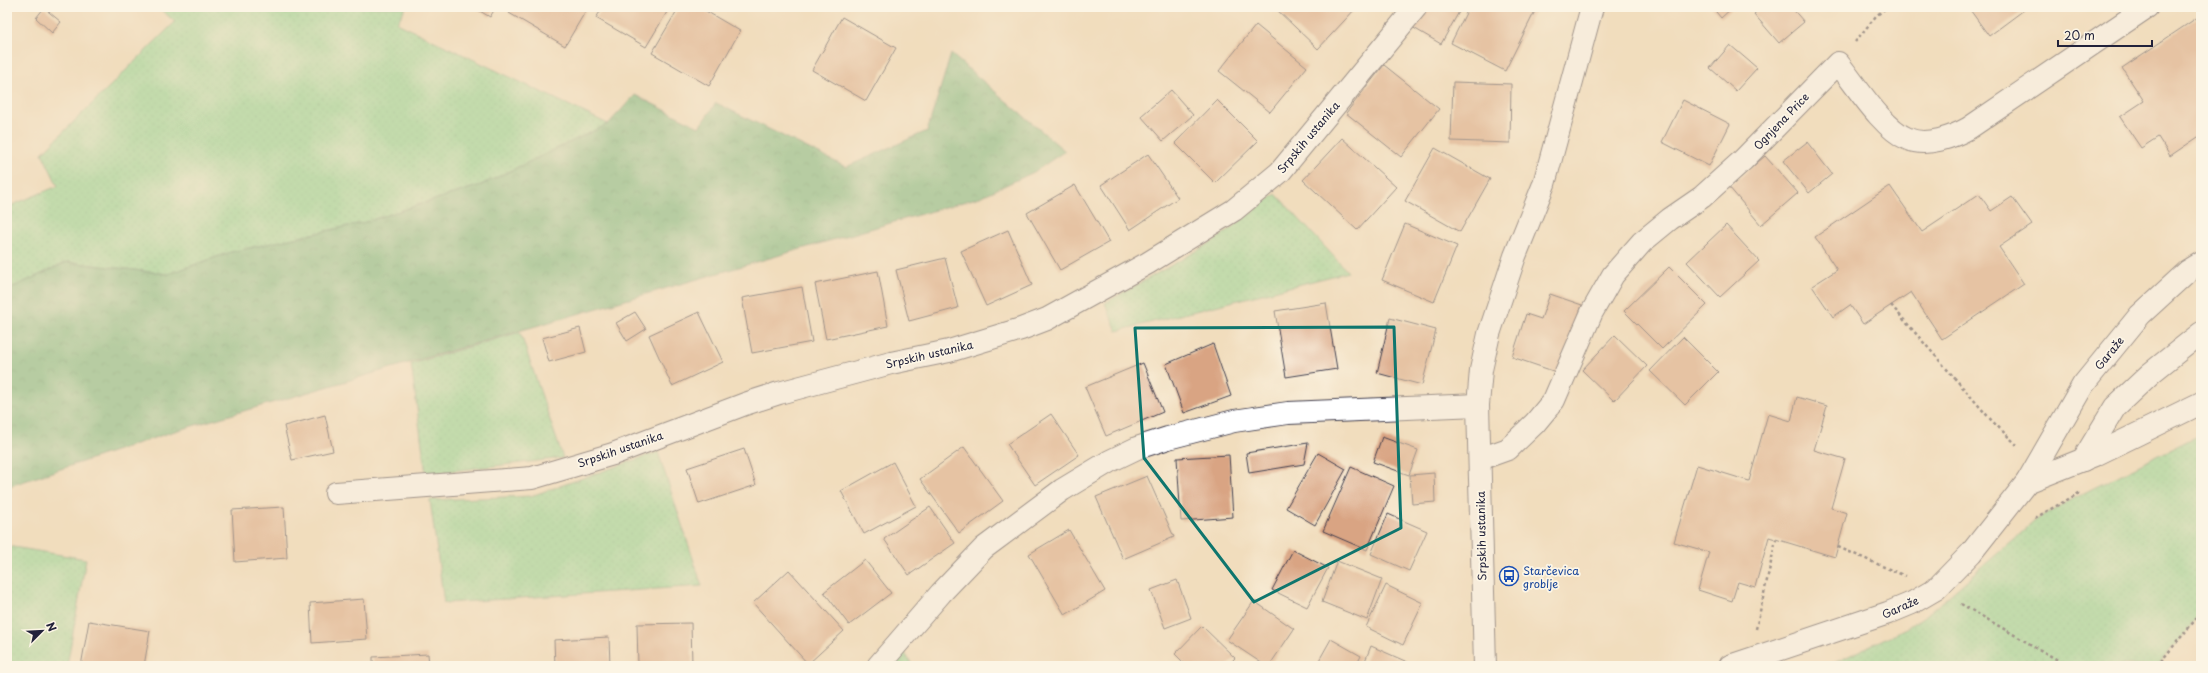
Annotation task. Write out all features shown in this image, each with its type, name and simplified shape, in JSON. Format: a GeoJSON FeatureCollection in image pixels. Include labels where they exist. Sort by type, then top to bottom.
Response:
{"type":"FeatureCollection","features":[{"type":"Feature","properties":{"kind":"street","name":"Srpskih ustanika"},"geometry":{"type":"LineString","coordinates":[[336,493],[532,478],[613,454],[745,404],[779,393],[891,363],[956,349],[1021,329],[1047,319],[1148,263],[1234,210],[1258,191],[1280,172],[1416,7]]}},
{"type":"Feature","properties":{"kind":"street","name":"Srpskih ustanika"},"geometry":{"type":"LineString","coordinates":[[1485,666],[1478,405],[1481,370],[1489,334],[1516,256],[1544,184],[1592,7]]}},
{"type":"Feature","properties":{"kind":"street"},"geometry":{"type":"LineString","coordinates":[[1838,63],[1880,116],[1895,130],[1909,139],[1929,141],[1960,134],[2147,7]]}},
{"type":"Feature","properties":{"kind":"street","name":"Ognjena Price"},"geometry":{"type":"LineString","coordinates":[[1480,459],[1508,449],[1535,423],[1554,400],[1592,312],[1613,275],[1642,242],[1670,219],[1702,197],[1743,160],[1838,63]]}},
{"type":"Feature","properties":{"kind":"street","name":"Garaže"},"geometry":{"type":"LineString","coordinates":[[1740,663],[1888,613],[1912,603],[1936,589],[1971,553],[2027,482],[2083,385],[2140,315],[2188,271],[2201,263]]}},
{"type":"Feature","properties":{"kind":"street"},"geometry":{"type":"LineString","coordinates":[[2082,460],[2115,407],[2151,373],[2201,333]]}},
{"type":"Feature","properties":{"kind":"street","name":"Garaže"},"geometry":{"type":"LineString","coordinates":[[2027,482],[2082,460],[2201,403]]}},
{"type":"Feature","properties":{"kind":"street"},"geometry":{"type":"LineString","coordinates":[[878,666],[942,592],[984,548],[1062,490],[1110,460],[1137,448],[1168,438],[1234,421],[1288,413],[1478,405]]}},
{"type":"Feature","properties":{"kind":"path"},"geometry":{"type":"LineString","coordinates":[[1838,63],[1876,16],[1887,7]]}},
{"type":"Feature","properties":{"kind":"path"},"geometry":{"type":"LineString","coordinates":[[1891,305],[1992,421],[2038,464]]}},
{"type":"Feature","properties":{"kind":"path"},"geometry":{"type":"LineString","coordinates":[[1740,663],[1776,540]]}},
{"type":"Feature","properties":{"kind":"path"},"geometry":{"type":"LineString","coordinates":[[1838,547],[1936,589],[2068,666]]}},
{"type":"Feature","properties":{"kind":"path"},"geometry":{"type":"LineString","coordinates":[[2158,666],[2201,613]]}},
{"type":"Feature","properties":{"kind":"highlighted area"},"geometry":{"type":"Polygon","coordinates":[[[1394,327],[1401,528],[1254,602],[1144,458],[1135,328],[1394,327]]]}},
{"type":"Feature","properties":{"kind":"green space"},"geometry":{"type":"Polygon","coordinates":[[[158,7],[406,7],[397,23],[608,124],[481,185],[362,223],[231,252],[168,274],[67,262],[7,290],[7,207],[58,186],[42,153],[175,22],[158,7]]]}},
{"type":"Feature","properties":{"kind":"green space"},"geometry":{"type":"Polygon","coordinates":[[[951,54],[1065,151],[1034,172],[980,197],[175,431],[7,487],[7,290],[67,262],[168,274],[231,252],[362,223],[481,185],[608,124],[635,95],[699,127],[716,103],[846,167],[927,131],[951,54]]]}},
{"type":"Feature","properties":{"kind":"green space"},"geometry":{"type":"Polygon","coordinates":[[[1276,194],[1348,272],[1117,331],[1105,303],[1214,241],[1276,194]]]}},
{"type":"Feature","properties":{"kind":"green space"},"geometry":{"type":"Polygon","coordinates":[[[520,332],[563,458],[426,474],[411,364],[520,332]]]}},
{"type":"Feature","properties":{"kind":"green space"},"geometry":{"type":"Polygon","coordinates":[[[2201,434],[2201,613],[2157,666],[1828,666],[1906,628],[1929,613],[2036,520],[2068,501],[2201,434]]]}},
{"type":"Feature","properties":{"kind":"green space"},"geometry":{"type":"Polygon","coordinates":[[[658,452],[702,586],[444,603],[430,500],[531,496],[658,452]]]}},
{"type":"Feature","properties":{"kind":"green space"},"geometry":{"type":"Polygon","coordinates":[[[7,546],[86,559],[67,666],[7,666],[7,546]]]}},
{"type":"Feature","properties":{"kind":"green space"},"geometry":{"type":"Polygon","coordinates":[[[903,650],[913,666],[889,666],[903,650]]]}},
{"type":"Feature","properties":{"kind":"building"},"geometry":{"type":"Polygon","coordinates":[[[473,7],[496,7],[490,17],[473,7]]]}},
{"type":"Feature","properties":{"kind":"building"},"geometry":{"type":"Polygon","coordinates":[[[513,7],[588,7],[565,46],[509,13],[513,7]]]}},
{"type":"Feature","properties":{"kind":"building"},"geometry":{"type":"Polygon","coordinates":[[[603,7],[670,7],[646,47],[596,18],[603,7]]]}},
{"type":"Feature","properties":{"kind":"building"},"geometry":{"type":"Polygon","coordinates":[[[679,7],[699,7],[740,31],[709,86],[652,53],[679,7]]]}},
{"type":"Feature","properties":{"kind":"building"},"geometry":{"type":"Polygon","coordinates":[[[1274,7],[1357,7],[1318,49],[1274,7]]]}},
{"type":"Feature","properties":{"kind":"building"},"geometry":{"type":"Polygon","coordinates":[[[1423,7],[1455,7],[1460,10],[1441,44],[1412,27],[1423,7]]]}},
{"type":"Feature","properties":{"kind":"building"},"geometry":{"type":"Polygon","coordinates":[[[1469,7],[1537,7],[1505,71],[1451,43],[1469,7]]]}},
{"type":"Feature","properties":{"kind":"building"},"geometry":{"type":"Polygon","coordinates":[[[1712,7],[1733,7],[1721,18],[1712,7]]]}},
{"type":"Feature","properties":{"kind":"building"},"geometry":{"type":"Polygon","coordinates":[[[1762,7],[1791,7],[1804,22],[1779,43],[1754,14],[1762,7]]]}},
{"type":"Feature","properties":{"kind":"building"},"geometry":{"type":"Polygon","coordinates":[[[1968,7],[2028,7],[1989,36],[1968,7]]]}},
{"type":"Feature","properties":{"kind":"building"},"geometry":{"type":"Polygon","coordinates":[[[44,8],[61,22],[52,33],[36,18],[44,8]]]}},
{"type":"Feature","properties":{"kind":"building"},"geometry":{"type":"Polygon","coordinates":[[[842,17],[896,48],[866,101],[812,70],[842,17]]]}},
{"type":"Feature","properties":{"kind":"building"},"geometry":{"type":"Polygon","coordinates":[[[2198,17],[2201,21],[2201,135],[2170,156],[2158,137],[2141,148],[2120,117],[2144,101],[2122,68],[2198,17]]]}},
{"type":"Feature","properties":{"kind":"building"},"geometry":{"type":"Polygon","coordinates":[[[1256,25],[1307,67],[1270,112],[1219,71],[1256,25]]]}},
{"type":"Feature","properties":{"kind":"building"},"geometry":{"type":"Polygon","coordinates":[[[1730,45],[1757,68],[1736,91],[1710,68],[1730,45]]]}},
{"type":"Feature","properties":{"kind":"building"},"geometry":{"type":"Polygon","coordinates":[[[1384,65],[1439,109],[1401,157],[1346,113],[1384,65]]]}},
{"type":"Feature","properties":{"kind":"building"},"geometry":{"type":"Polygon","coordinates":[[[1453,82],[1511,84],[1510,143],[1451,141],[1453,82]]]}},
{"type":"Feature","properties":{"kind":"building"},"geometry":{"type":"Polygon","coordinates":[[[1171,90],[1193,115],[1163,141],[1141,116],[1171,90]]]}},
{"type":"Feature","properties":{"kind":"building"},"geometry":{"type":"Polygon","coordinates":[[[1217,100],[1258,141],[1215,183],[1175,143],[1217,100]]]}},
{"type":"Feature","properties":{"kind":"building"},"geometry":{"type":"Polygon","coordinates":[[[1683,100],[1730,124],[1709,166],[1662,142],[1683,100]]]}},
{"type":"Feature","properties":{"kind":"building"},"geometry":{"type":"Polygon","coordinates":[[[1342,138],[1396,187],[1357,230],[1303,180],[1342,138]]]}},
{"type":"Feature","properties":{"kind":"building"},"geometry":{"type":"Polygon","coordinates":[[[1807,142],[1832,174],[1809,193],[1783,161],[1807,142]]]}},
{"type":"Feature","properties":{"kind":"building"},"geometry":{"type":"Polygon","coordinates":[[[1435,148],[1490,179],[1460,232],[1405,201],[1435,148]]]}},
{"type":"Feature","properties":{"kind":"building"},"geometry":{"type":"Polygon","coordinates":[[[1148,154],[1178,198],[1130,230],[1101,185],[1148,154]]]}},
{"type":"Feature","properties":{"kind":"building"},"geometry":{"type":"Polygon","coordinates":[[[1765,156],[1798,193],[1761,225],[1729,187],[1765,156]]]}},
{"type":"Feature","properties":{"kind":"building"},"geometry":{"type":"Polygon","coordinates":[[[1075,185],[1109,242],[1060,270],[1027,213],[1075,185]]]}},
{"type":"Feature","properties":{"kind":"building"},"geometry":{"type":"Polygon","coordinates":[[[1890,186],[1922,232],[1979,194],[1991,211],[2012,197],[2032,225],[1999,247],[2024,284],[1942,339],[1911,292],[1863,324],[1850,305],[1833,317],[1812,286],[1837,270],[1815,237],[1890,186]]]}},
{"type":"Feature","properties":{"kind":"building"},"geometry":{"type":"Polygon","coordinates":[[[1405,224],[1457,246],[1434,302],[1382,280],[1405,224]]]}},
{"type":"Feature","properties":{"kind":"building"},"geometry":{"type":"Polygon","coordinates":[[[1726,225],[1759,261],[1720,297],[1687,262],[1726,225]]]}},
{"type":"Feature","properties":{"kind":"building"},"geometry":{"type":"Polygon","coordinates":[[[1008,230],[1032,285],[986,306],[961,251],[1008,230]]]}},
{"type":"Feature","properties":{"kind":"building"},"geometry":{"type":"Polygon","coordinates":[[[945,258],[958,308],[909,321],[896,270],[945,258]]]}},
{"type":"Feature","properties":{"kind":"building"},"geometry":{"type":"Polygon","coordinates":[[[1669,267],[1707,305],[1662,349],[1624,311],[1669,267]]]}},
{"type":"Feature","properties":{"kind":"building"},"geometry":{"type":"Polygon","coordinates":[[[878,271],[888,326],[826,339],[815,284],[878,271]]]}},
{"type":"Feature","properties":{"kind":"building"},"geometry":{"type":"Polygon","coordinates":[[[802,287],[812,342],[752,353],[742,298],[802,287]]]}},
{"type":"Feature","properties":{"kind":"building"},"geometry":{"type":"Polygon","coordinates":[[[1550,294],[1582,305],[1559,373],[1512,357],[1526,314],[1541,319],[1550,294]]]}},
{"type":"Feature","properties":{"kind":"building"},"geometry":{"type":"Polygon","coordinates":[[[1326,303],[1337,369],[1286,377],[1275,311],[1326,303]]]}},
{"type":"Feature","properties":{"kind":"building"},"geometry":{"type":"Polygon","coordinates":[[[635,312],[646,329],[627,341],[616,323],[635,312]]]}},
{"type":"Feature","properties":{"kind":"building"},"geometry":{"type":"Polygon","coordinates":[[[699,312],[723,362],[672,386],[649,335],[699,312]]]}},
{"type":"Feature","properties":{"kind":"building"},"geometry":{"type":"Polygon","coordinates":[[[1390,318],[1436,330],[1422,385],[1377,373],[1390,318]]]}},
{"type":"Feature","properties":{"kind":"building"},"geometry":{"type":"Polygon","coordinates":[[[580,328],[586,352],[549,362],[542,338],[580,328]]]}},
{"type":"Feature","properties":{"kind":"building"},"geometry":{"type":"Polygon","coordinates":[[[1615,335],[1647,366],[1614,401],[1582,370],[1615,335]]]}},
{"type":"Feature","properties":{"kind":"building"},"geometry":{"type":"Polygon","coordinates":[[[1683,337],[1718,372],[1685,405],[1650,371],[1683,337]]]}},
{"type":"Feature","properties":{"kind":"building"},"geometry":{"type":"Polygon","coordinates":[[[1213,344],[1231,396],[1184,413],[1166,364],[1213,344]]]}},
{"type":"Feature","properties":{"kind":"building"},"geometry":{"type":"Polygon","coordinates":[[[1143,363],[1163,412],[1106,436],[1085,387],[1143,363]]]}},
{"type":"Feature","properties":{"kind":"building"},"geometry":{"type":"Polygon","coordinates":[[[1797,397],[1827,406],[1814,450],[1845,459],[1831,508],[1847,513],[1835,557],[1769,537],[1755,587],[1738,582],[1732,601],[1698,590],[1709,552],[1674,542],[1697,465],[1749,481],[1768,414],[1791,421],[1797,397]]]}},
{"type":"Feature","properties":{"kind":"building"},"geometry":{"type":"Polygon","coordinates":[[[1051,414],[1079,455],[1035,485],[1007,444],[1051,414]]]}},
{"type":"Feature","properties":{"kind":"building"},"geometry":{"type":"Polygon","coordinates":[[[325,415],[333,451],[292,460],[284,426],[325,415]]]}},
{"type":"Feature","properties":{"kind":"building"},"geometry":{"type":"Polygon","coordinates":[[[1382,437],[1418,450],[1409,475],[1373,462],[1382,437]]]}},
{"type":"Feature","properties":{"kind":"building"},"geometry":{"type":"Polygon","coordinates":[[[1308,443],[1304,464],[1249,473],[1246,453],[1308,443]]]}},
{"type":"Feature","properties":{"kind":"building"},"geometry":{"type":"Polygon","coordinates":[[[964,447],[1003,501],[959,533],[920,479],[964,447]]]}},
{"type":"Feature","properties":{"kind":"building"},"geometry":{"type":"Polygon","coordinates":[[[744,449],[756,485],[699,504],[687,468],[744,449]]]}},
{"type":"Feature","properties":{"kind":"building"},"geometry":{"type":"Polygon","coordinates":[[[1318,453],[1346,469],[1315,525],[1286,508],[1318,453]]]}},
{"type":"Feature","properties":{"kind":"building"},"geometry":{"type":"Polygon","coordinates":[[[1229,455],[1233,517],[1181,521],[1177,458],[1229,455]]]}},
{"type":"Feature","properties":{"kind":"building"},"geometry":{"type":"Polygon","coordinates":[[[893,462],[916,506],[864,534],[841,491],[893,462]]]}},
{"type":"Feature","properties":{"kind":"building"},"geometry":{"type":"Polygon","coordinates":[[[1351,467],[1394,486],[1367,550],[1323,531],[1351,467]]]}},
{"type":"Feature","properties":{"kind":"building"},"geometry":{"type":"Polygon","coordinates":[[[1434,473],[1435,502],[1412,504],[1410,475],[1434,473]]]}},
{"type":"Feature","properties":{"kind":"building"},"geometry":{"type":"Polygon","coordinates":[[[1147,476],[1174,537],[1123,559],[1096,497],[1147,476]]]}},
{"type":"Feature","properties":{"kind":"building"},"geometry":{"type":"Polygon","coordinates":[[[284,507],[287,558],[235,562],[232,510],[284,507]]]}},
{"type":"Feature","properties":{"kind":"building"},"geometry":{"type":"Polygon","coordinates":[[[930,507],[955,543],[909,575],[884,539],[930,507]]]}},
{"type":"Feature","properties":{"kind":"building"},"geometry":{"type":"Polygon","coordinates":[[[1388,514],[1427,531],[1409,571],[1371,554],[1388,514]]]}},
{"type":"Feature","properties":{"kind":"building"},"geometry":{"type":"Polygon","coordinates":[[[1069,530],[1105,591],[1065,615],[1029,554],[1069,530]]]}},
{"type":"Feature","properties":{"kind":"building"},"geometry":{"type":"Polygon","coordinates":[[[1293,550],[1328,568],[1307,607],[1272,590],[1293,550]]]}},
{"type":"Feature","properties":{"kind":"building"},"geometry":{"type":"Polygon","coordinates":[[[865,560],[891,593],[849,625],[824,592],[865,560]]]}},
{"type":"Feature","properties":{"kind":"building"},"geometry":{"type":"Polygon","coordinates":[[[1337,561],[1382,579],[1367,620],[1322,602],[1337,561]]]}},
{"type":"Feature","properties":{"kind":"building"},"geometry":{"type":"Polygon","coordinates":[[[789,570],[844,631],[808,664],[753,603],[789,570]]]}},
{"type":"Feature","properties":{"kind":"building"},"geometry":{"type":"Polygon","coordinates":[[[1177,580],[1191,618],[1165,628],[1151,590],[1177,580]]]}},
{"type":"Feature","properties":{"kind":"building"},"geometry":{"type":"Polygon","coordinates":[[[1386,585],[1423,603],[1403,645],[1366,627],[1386,585]]]}},
{"type":"Feature","properties":{"kind":"building"},"geometry":{"type":"Polygon","coordinates":[[[364,599],[367,639],[312,643],[310,603],[364,599]]]}},
{"type":"Feature","properties":{"kind":"building"},"geometry":{"type":"Polygon","coordinates":[[[1254,601],[1294,629],[1269,666],[1266,666],[1227,640],[1254,601]]]}},
{"type":"Feature","properties":{"kind":"building"},"geometry":{"type":"Polygon","coordinates":[[[89,621],[150,631],[144,666],[81,666],[89,621]]]}},
{"type":"Feature","properties":{"kind":"building"},"geometry":{"type":"Polygon","coordinates":[[[691,623],[692,664],[638,666],[637,624],[691,623]]]}},
{"type":"Feature","properties":{"kind":"building"},"geometry":{"type":"Polygon","coordinates":[[[1202,626],[1235,658],[1227,666],[1187,666],[1175,654],[1202,626]]]}},
{"type":"Feature","properties":{"kind":"building"},"geometry":{"type":"Polygon","coordinates":[[[609,637],[610,666],[555,666],[554,640],[609,637]]]}},
{"type":"Feature","properties":{"kind":"building"},"geometry":{"type":"Polygon","coordinates":[[[1331,639],[1361,656],[1356,666],[1321,666],[1317,664],[1331,639]]]}},
{"type":"Feature","properties":{"kind":"building"},"geometry":{"type":"Polygon","coordinates":[[[1371,646],[1414,665],[1414,666],[1363,666],[1371,646]]]}},
{"type":"Feature","properties":{"kind":"building"},"geometry":{"type":"Polygon","coordinates":[[[428,654],[429,666],[373,666],[373,657],[428,654]]]}},
{"type":"Feature","properties":{"kind":"place","name":"Starčevica groblje"},"geometry":{"type":"Point","coordinates":[1509,576]}}]}
